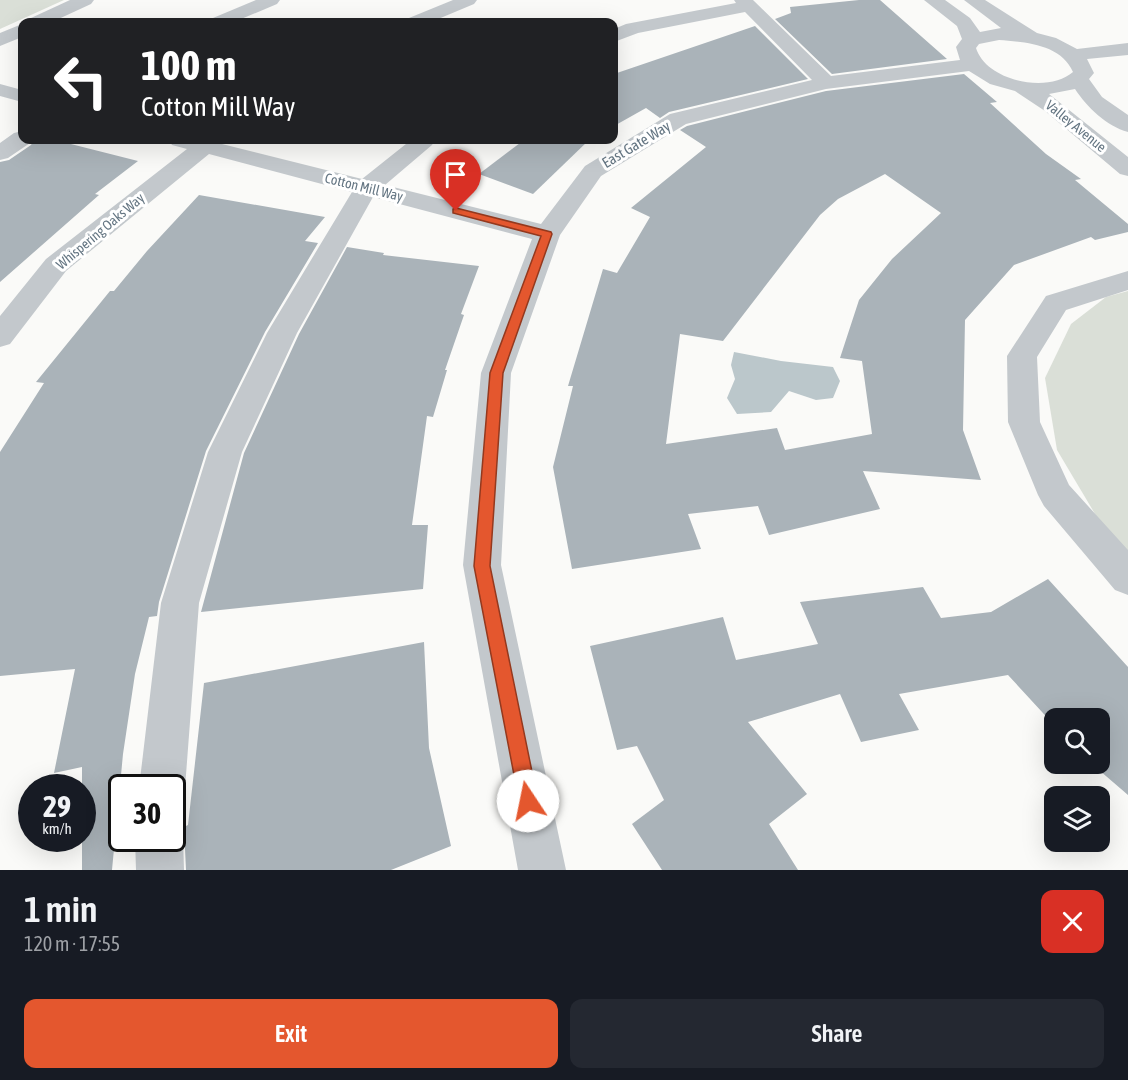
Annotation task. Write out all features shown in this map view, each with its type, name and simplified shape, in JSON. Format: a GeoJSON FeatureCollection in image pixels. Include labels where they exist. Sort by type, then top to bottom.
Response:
{"type":"FeatureCollection","features":[{"type":"Feature","properties":{"kind":"street"},"geometry":{"type":"LineString","coordinates":[[47,18],[85,0]]}},
{"type":"Feature","properties":{"kind":"street"},"geometry":{"type":"LineString","coordinates":[[229,18],[271,0]]}},
{"type":"Feature","properties":{"kind":"street"},"geometry":{"type":"LineString","coordinates":[[425,18],[468,0]]}},
{"type":"Feature","properties":{"kind":"street"},"geometry":{"type":"LineString","coordinates":[[933,0],[972,32],[972,52],[992,77],[1020,86],[1045,89],[1066,87],[1079,80],[1084,73],[1082,64],[1073,55],[1005,23],[973,0]]}},
{"type":"Feature","properties":{"kind":"street"},"geometry":{"type":"LineString","coordinates":[[618,34],[633,28],[746,3],[826,82]]}},
{"type":"Feature","properties":{"kind":"street"},"geometry":{"type":"LineString","coordinates":[[0,40],[18,32]]}},
{"type":"Feature","properties":{"kind":"street","name":"East Gate Way"},"geometry":{"type":"LineString","coordinates":[[542,870],[482,566],[496,373],[547,234],[593,171],[678,119],[826,82],[972,52],[999,34],[1036,39]]}},
{"type":"Feature","properties":{"kind":"street"},"geometry":{"type":"LineString","coordinates":[[1073,55],[1128,49]]}},
{"type":"Feature","properties":{"kind":"street","name":"Valley Avenue"},"geometry":{"type":"LineString","coordinates":[[1079,80],[1094,102],[1128,124]]}},
{"type":"Feature","properties":{"kind":"street","name":"Valley Avenue"},"geometry":{"type":"LineString","coordinates":[[1020,86],[1053,106],[1128,170]]}},
{"type":"Feature","properties":{"kind":"street"},"geometry":{"type":"LineString","coordinates":[[0,90],[18,95]]}},
{"type":"Feature","properties":{"kind":"street"},"geometry":{"type":"LineString","coordinates":[[0,153],[18,141]]}},
{"type":"Feature","properties":{"kind":"street","name":"Whispering Oaks Way"},"geometry":{"type":"LineString","coordinates":[[0,336],[56,266],[197,144]]}},
{"type":"Feature","properties":{"kind":"street","name":"Cotton Mill Way"},"geometry":{"type":"LineString","coordinates":[[206,144],[547,234]]}},
{"type":"Feature","properties":{"kind":"street"},"geometry":{"type":"LineString","coordinates":[[163,774],[180,603],[225,453],[282,333],[366,188],[419,144]]}},
{"type":"Feature","properties":{"kind":"street"},"geometry":{"type":"LineString","coordinates":[[1128,280],[1056,303],[1022,356],[1024,422],[1056,495],[1128,577]]}},
{"type":"Feature","properties":{"kind":"street"},"geometry":{"type":"LineString","coordinates":[[159,852],[160,870]]}},
{"type":"Feature","properties":{"kind":"shaded area"},"geometry":{"type":"Polygon","coordinates":[[[0,0],[64,0],[24,18],[18,18],[18,21],[0,29],[0,0]]]}},
{"type":"Feature","properties":{"kind":"shaded area"},"geometry":{"type":"Polygon","coordinates":[[[1128,291],[1128,551],[1101,524],[1057,450],[1045,378],[1071,324],[1106,297],[1128,291]]]}},
{"type":"Feature","properties":{"kind":"shaded area"},"geometry":{"type":"Polygon","coordinates":[[[734,352],[781,361],[833,367],[840,381],[833,398],[816,400],[789,391],[771,412],[737,414],[727,398],[735,379],[731,365],[734,352]]]}},
{"type":"Feature","properties":{"kind":"building"},"geometry":{"type":"Polygon","coordinates":[[[880,0],[947,59],[832,74],[775,19],[791,13],[790,7],[880,0]]]}},
{"type":"Feature","properties":{"kind":"building"},"geometry":{"type":"Polygon","coordinates":[[[755,26],[808,79],[669,112],[660,118],[646,108],[618,124],[618,73],[755,26]]]}},
{"type":"Feature","properties":{"kind":"building"},"geometry":{"type":"Polygon","coordinates":[[[964,74],[997,102],[990,103],[1046,154],[1081,179],[1075,180],[1128,224],[1128,232],[1095,240],[1091,237],[1014,265],[965,320],[963,430],[981,480],[863,471],[880,509],[769,535],[758,506],[688,514],[701,549],[572,569],[553,467],[573,386],[568,386],[603,269],[617,273],[650,217],[631,208],[706,147],[680,130],[687,126],[826,91],[964,74]],[[885,174],[838,199],[820,215],[723,341],[680,334],[666,444],[777,428],[785,450],[872,434],[862,361],[840,358],[859,300],[892,259],[941,213],[885,174]]]}},
{"type":"Feature","properties":{"kind":"building"},"geometry":{"type":"Polygon","coordinates":[[[71,144],[138,161],[95,194],[99,195],[0,282],[0,162],[9,160],[31,145],[71,144]]]}},
{"type":"Feature","properties":{"kind":"building"},"geometry":{"type":"Polygon","coordinates":[[[519,144],[585,144],[533,194],[479,174],[519,144]]]}},
{"type":"Feature","properties":{"kind":"building"},"geometry":{"type":"Polygon","coordinates":[[[199,195],[325,217],[305,241],[318,243],[265,332],[206,451],[159,602],[157,616],[149,617],[135,674],[121,774],[108,774],[108,852],[114,852],[112,870],[82,870],[82,852],[96,852],[96,774],[82,774],[82,767],[54,773],[75,669],[0,676],[0,452],[44,383],[36,382],[110,291],[114,291],[147,251],[199,195]]]}},
{"type":"Feature","properties":{"kind":"building"},"geometry":{"type":"Polygon","coordinates":[[[347,247],[384,253],[383,255],[479,266],[461,314],[464,315],[445,370],[447,370],[433,417],[427,416],[412,525],[428,525],[423,589],[201,612],[244,453],[299,334],[347,247]]]}},
{"type":"Feature","properties":{"kind":"building"},"geometry":{"type":"Polygon","coordinates":[[[1048,579],[1128,667],[1128,795],[1104,774],[1110,774],[1110,708],[1044,708],[1044,714],[1008,675],[899,694],[919,730],[861,742],[840,694],[748,722],[807,794],[769,824],[798,870],[662,870],[632,824],[664,800],[637,746],[617,750],[590,646],[723,617],[736,660],[818,644],[800,602],[923,587],[941,618],[991,612],[1048,579]]]}},
{"type":"Feature","properties":{"kind":"building"},"geometry":{"type":"Polygon","coordinates":[[[424,642],[429,748],[451,846],[391,870],[186,870],[186,826],[188,825],[204,683],[424,642]]]}},
{"type":"Feature","properties":{"kind":"route"},"geometry":{"type":"LineString","coordinates":[[456,211],[547,234],[496,373],[482,566],[528,801]]}}]}
